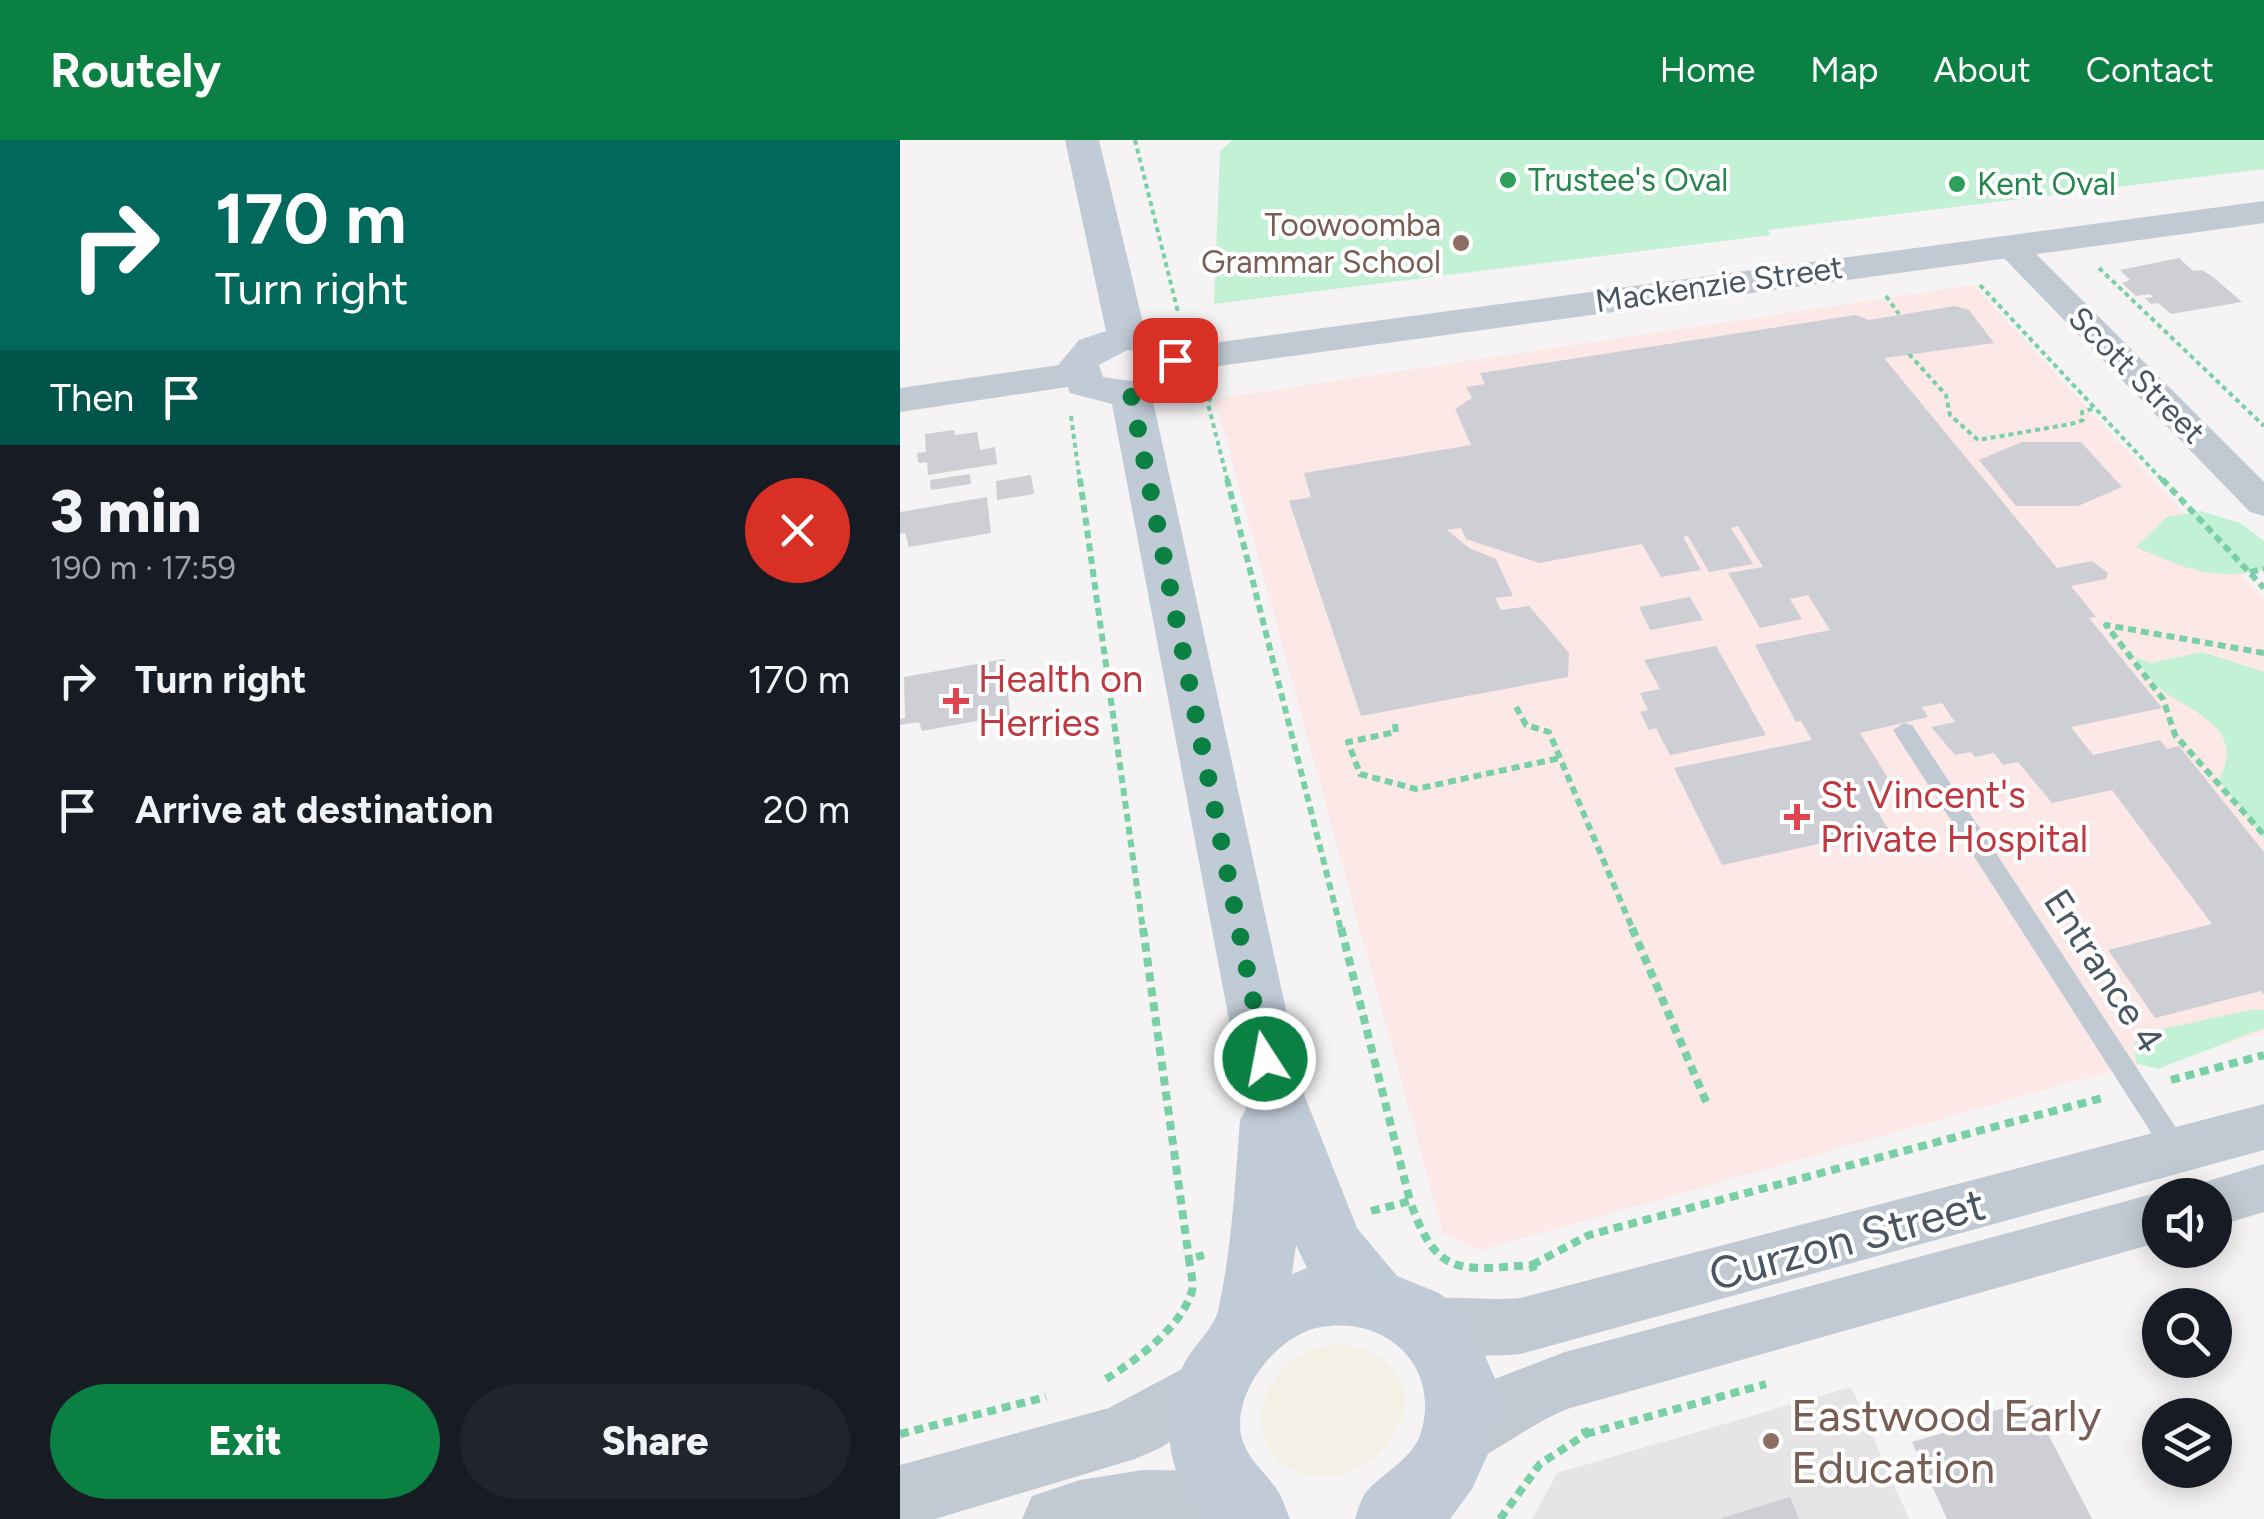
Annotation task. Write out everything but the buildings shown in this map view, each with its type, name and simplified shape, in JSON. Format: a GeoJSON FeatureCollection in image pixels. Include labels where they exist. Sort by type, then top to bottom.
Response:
{"type":"FeatureCollection","features":[{"type":"Feature","properties":{"kind":"main road"},"geometry":{"type":"LineString","coordinates":[[1082,140],[1127,338]]}},
{"type":"Feature","properties":{"kind":"main road"},"geometry":{"type":"LineString","coordinates":[[1127,338],[1157,342],[1170,350],[1176,368],[1165,382],[1131,394],[1100,391],[1085,384],[1079,364],[1086,354],[1096,346],[1127,338]]}},
{"type":"Feature","properties":{"kind":"main road"},"geometry":{"type":"LineString","coordinates":[[1131,394],[1273,1097],[1330,1246],[1400,1310],[1447,1346],[1458,1374],[1462,1406],[1423,1493]]}},
{"type":"Feature","properties":{"kind":"main road"},"geometry":{"type":"LineString","coordinates":[[1242,1511],[1213,1476],[1203,1446],[1202,1414],[1230,1356],[1266,1215],[1273,1097]]}},
{"type":"Feature","properties":{"kind":"main road"},"geometry":{"type":"LineString","coordinates":[[1230,1356],[1277,1311],[1308,1298],[1341,1294],[1400,1310]]}},
{"type":"Feature","properties":{"kind":"street","name":"Mackenzie Street"},"geometry":{"type":"LineString","coordinates":[[1175,360],[2264,212]]}},
{"type":"Feature","properties":{"kind":"street","name":"Scott Street"},"geometry":{"type":"LineString","coordinates":[[2010,246],[2264,504]]}},
{"type":"Feature","properties":{"kind":"street"},"geometry":{"type":"LineString","coordinates":[[900,400],[1080,374]]}},
{"type":"Feature","properties":{"kind":"street","name":"Curzon Street"},"geometry":{"type":"LineString","coordinates":[[1400,1310],[1520,1326],[2264,1128]]}},
{"type":"Feature","properties":{"kind":"street"},"geometry":{"type":"LineString","coordinates":[[2232,1197],[2264,1188]]}},
{"type":"Feature","properties":{"kind":"street","name":"Curzon Street"},"geometry":{"type":"LineString","coordinates":[[1423,1493],[1510,1402],[1565,1381],[2142,1222]]}},
{"type":"Feature","properties":{"kind":"street"},"geometry":{"type":"LineString","coordinates":[[900,1497],[1112,1438],[1138,1427],[1230,1356]]}},
{"type":"Feature","properties":{"kind":"street"},"geometry":{"type":"LineString","coordinates":[[1055,1519],[1118,1502],[1157,1498],[1242,1511]]}},
{"type":"Feature","properties":{"kind":"lane","name":"Entrance 4"},"geometry":{"type":"LineString","coordinates":[[1904,730],[2177,1151]]}},
{"type":"Feature","properties":{"kind":"path"},"geometry":{"type":"LineString","coordinates":[[1135,140],[1173,304],[1181,317]]}},
{"type":"Feature","properties":{"kind":"path"},"geometry":{"type":"LineString","coordinates":[[1956,252],[1976,281],[2264,588]]}},
{"type":"Feature","properties":{"kind":"path"},"geometry":{"type":"LineString","coordinates":[[2096,264],[2264,426]]}},
{"type":"Feature","properties":{"kind":"path"},"geometry":{"type":"LineString","coordinates":[[1885,294],[1900,314]]}},
{"type":"Feature","properties":{"kind":"path"},"geometry":{"type":"LineString","coordinates":[[1909,354],[1946,395],[1950,415],[1978,440],[2071,424],[2083,420],[2082,412],[2096,408]]}},
{"type":"Feature","properties":{"kind":"path"},"geometry":{"type":"LineString","coordinates":[[1208,404],[1410,1201]]}},
{"type":"Feature","properties":{"kind":"path"},"geometry":{"type":"LineString","coordinates":[[1072,423],[1189,1260]]}},
{"type":"Feature","properties":{"kind":"path"},"geometry":{"type":"LineString","coordinates":[[2248,572],[2264,569]]}},
{"type":"Feature","properties":{"kind":"path"},"geometry":{"type":"LineString","coordinates":[[2264,653],[2106,625],[2163,699],[2175,735],[2264,836]]}},
{"type":"Feature","properties":{"kind":"path"},"geometry":{"type":"LineString","coordinates":[[1516,707],[1526,725],[1549,732],[1708,1106]]}},
{"type":"Feature","properties":{"kind":"path"},"geometry":{"type":"LineString","coordinates":[[1395,724],[1396,732],[1348,742],[1360,774],[1416,789],[1560,758]]}},
{"type":"Feature","properties":{"kind":"path"},"geometry":{"type":"LineString","coordinates":[[1532,1265],[1589,1235],[2264,1055]]}},
{"type":"Feature","properties":{"kind":"path"},"geometry":{"type":"LineString","coordinates":[[1586,1434],[1766,1384]]}},
{"type":"Feature","properties":{"kind":"path"},"geometry":{"type":"LineString","coordinates":[[900,1434],[1061,1393]]}},
{"type":"Feature","properties":{"kind":"shaded area","name":"St Vincent's Private Hospital"},"geometry":{"type":"Polygon","coordinates":[[[1974,285],[2264,600],[2264,1034],[2068,1083],[1481,1250],[1443,1233],[1215,399],[1974,285]]]}},
{"type":"Feature","properties":{"kind":"shaded area","name":"Eastwood Early Education"},"geometry":{"type":"Polygon","coordinates":[[[1851,1387],[1909,1519],[1532,1519],[1557,1473],[1851,1387]]]}},
{"type":"Feature","properties":{"kind":"green space","name":"Toowoomba Grammar School"},"geometry":{"type":"Polygon","coordinates":[[[1233,140],[2264,140],[2264,169],[1214,304],[1220,151],[1233,140]]]}},
{"type":"Feature","properties":{"kind":"green space"},"geometry":{"type":"Polygon","coordinates":[[[2201,511],[2240,523],[2264,541],[2264,570],[2213,573],[2136,547],[2167,517],[2201,511]]]}},
{"type":"Feature","properties":{"kind":"green space"},"geometry":{"type":"Polygon","coordinates":[[[2202,652],[2264,672],[2264,838],[2219,780],[2226,763],[2223,737],[2205,717],[2157,685],[2135,657],[2151,663],[2202,652]]]}},
{"type":"Feature","properties":{"kind":"green space"},"geometry":{"type":"Polygon","coordinates":[[[2264,1010],[2264,1028],[2158,1069],[2136,1063],[2134,1044],[2148,1032],[2264,1010]]]}},
{"type":"Feature","properties":{"kind":"sand"},"geometry":{"type":"Polygon","coordinates":[[[1341,1344],[1380,1357],[1400,1379],[1404,1406],[1395,1433],[1375,1456],[1349,1472],[1318,1477],[1285,1466],[1273,1454],[1265,1440],[1263,1409],[1267,1394],[1285,1366],[1308,1351],[1341,1344]]]}},
{"type":"Feature","properties":{"kind":"place","name":"Trustee's Oval"},"geometry":{"type":"Point","coordinates":[1508,180]}},
{"type":"Feature","properties":{"kind":"place","name":"Kent Oval"},"geometry":{"type":"Point","coordinates":[1957,184]}},
{"type":"Feature","properties":{"kind":"place","name":"Toowoomba Grammar School"},"geometry":{"type":"Point","coordinates":[1461,243]}},
{"type":"Feature","properties":{"kind":"place","name":"Health on Herries"},"geometry":{"type":"Point","coordinates":[956,701]}},
{"type":"Feature","properties":{"kind":"place","name":"St Vincent's Private Hospital"},"geometry":{"type":"Point","coordinates":[1797,817]}},
{"type":"Feature","properties":{"kind":"place","name":"Eastwood Early Education"},"geometry":{"type":"Point","coordinates":[1771,1441]}},
{"type":"Feature","properties":{"kind":"route"},"geometry":{"type":"LineString","coordinates":[[1175,360],[1176,368],[1165,382],[1131,394],[1265,1059]]}}]}
